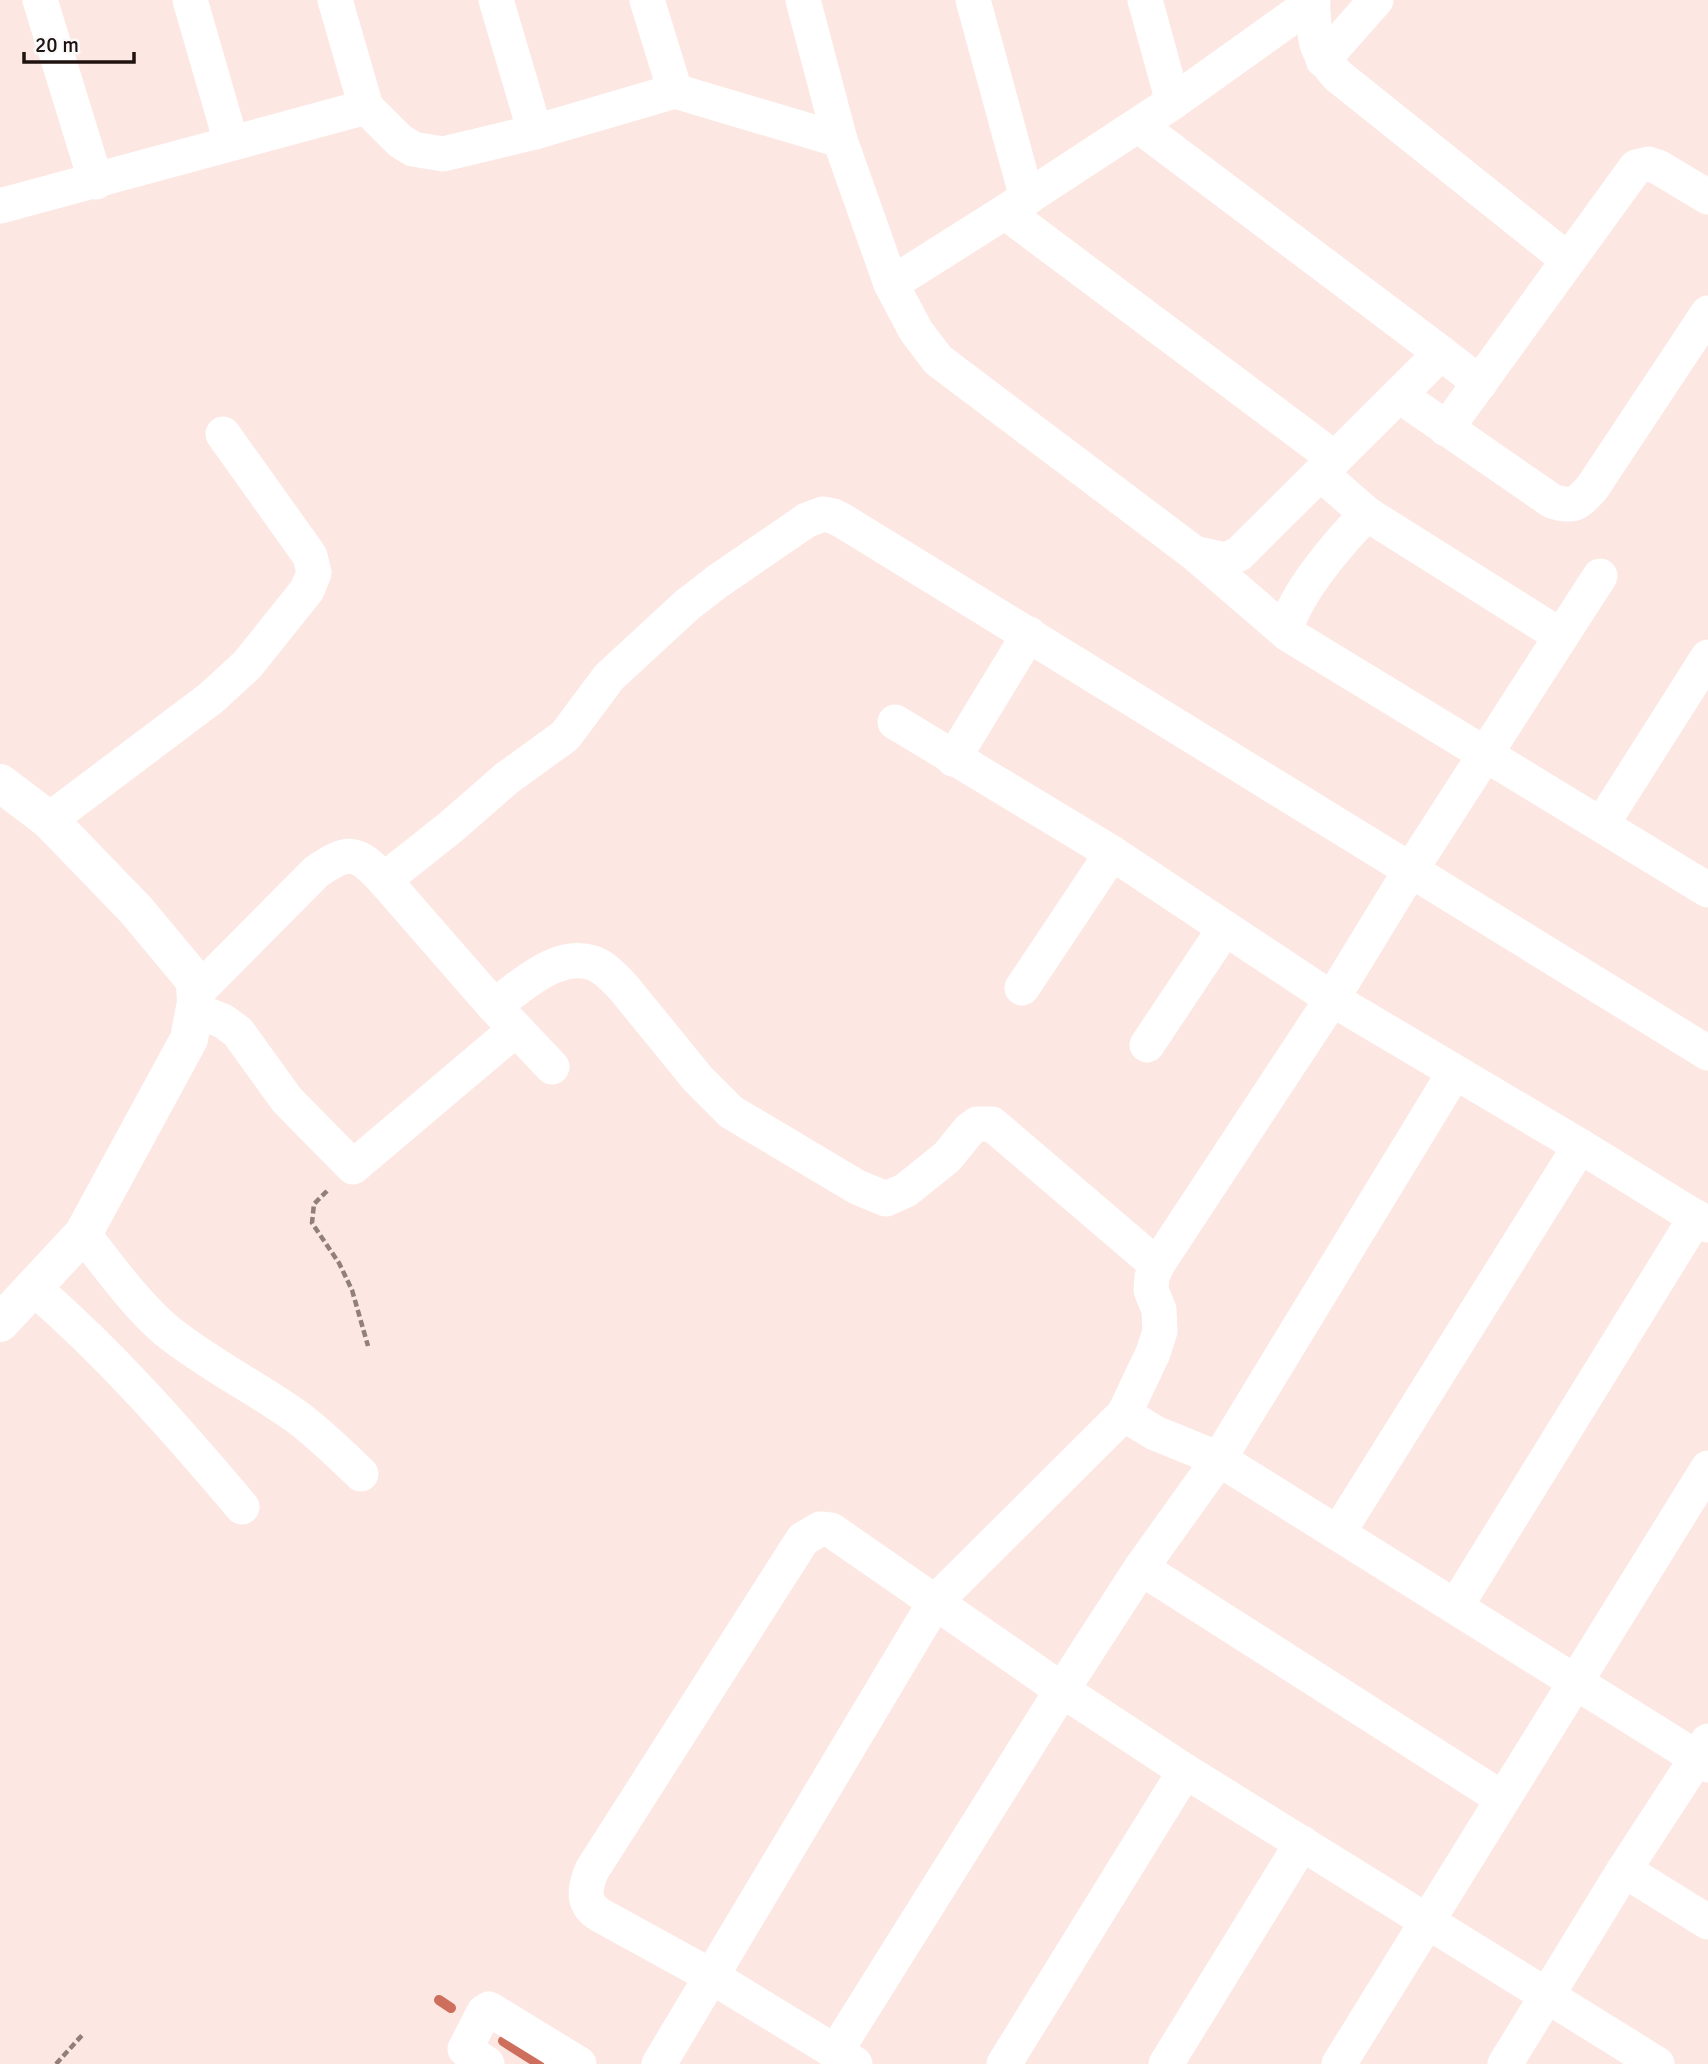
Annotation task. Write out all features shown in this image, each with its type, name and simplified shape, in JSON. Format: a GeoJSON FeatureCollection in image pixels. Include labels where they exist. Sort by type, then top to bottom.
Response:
{"type":"FeatureCollection","features":[{"type":"Feature","properties":{"kind":"street"},"geometry":{"type":"LineString","coordinates":[[40,0],[96,182]]}},
{"type":"Feature","properties":{"kind":"street"},"geometry":{"type":"LineString","coordinates":[[190,0],[231,142]]}},
{"type":"Feature","properties":{"kind":"street"},"geometry":{"type":"LineString","coordinates":[[335,0],[366,107],[400,141],[413,149],[443,154],[535,132],[675,91],[840,140]]}},
{"type":"Feature","properties":{"kind":"street"},"geometry":{"type":"LineString","coordinates":[[496,0],[535,132]]}},
{"type":"Feature","properties":{"kind":"street"},"geometry":{"type":"LineString","coordinates":[[647,0],[675,91]]}},
{"type":"Feature","properties":{"kind":"street"},"geometry":{"type":"LineString","coordinates":[[803,0],[840,140],[891,284],[916,331],[938,360],[1194,553],[1286,632],[1708,890]]}},
{"type":"Feature","properties":{"kind":"street"},"geometry":{"type":"LineString","coordinates":[[973,0],[1016,205],[1327,466],[1367,514],[1561,636]]}},
{"type":"Feature","properties":{"kind":"street"},"geometry":{"type":"LineString","coordinates":[[1145,0],[1172,102]]}},
{"type":"Feature","properties":{"kind":"street"},"geometry":{"type":"LineString","coordinates":[[1323,60],[1376,0]]}},
{"type":"Feature","properties":{"kind":"street"},"geometry":{"type":"LineString","coordinates":[[891,284],[1138,125],[1312,1]]}},
{"type":"Feature","properties":{"kind":"street"},"geometry":{"type":"LineString","coordinates":[[1312,1],[1312,26],[1323,60],[1338,76],[1568,260]]}},
{"type":"Feature","properties":{"kind":"street"},"geometry":{"type":"LineString","coordinates":[[0,206],[366,107]]}},
{"type":"Feature","properties":{"kind":"street"},"geometry":{"type":"LineString","coordinates":[[1138,125],[1480,383]]}},
{"type":"Feature","properties":{"kind":"street"},"geometry":{"type":"LineString","coordinates":[[1446,429],[1636,167],[1648,164],[1658,167],[1708,197]]}},
{"type":"Feature","properties":{"kind":"street"},"geometry":{"type":"LineString","coordinates":[[1400,396],[1552,501],[1566,505],[1577,503],[1592,488],[1708,313]]}},
{"type":"Feature","properties":{"kind":"street"},"geometry":{"type":"LineString","coordinates":[[1194,553],[1226,560],[1239,554],[1441,353]]}},
{"type":"Feature","properties":{"kind":"street"},"geometry":{"type":"LineString","coordinates":[[49,820],[211,698],[255,656],[307,590],[314,573],[310,556],[223,434]]}},
{"type":"Feature","properties":{"kind":"street"},"geometry":{"type":"LineString","coordinates":[[1286,632],[1290,615],[1299,600],[1334,550],[1367,514]]}},
{"type":"Feature","properties":{"kind":"street"},"geometry":{"type":"LineString","coordinates":[[384,880],[452,826],[488,793],[565,736],[609,677],[688,605],[742,562],[802,522],[819,515],[833,516],[1029,634],[1708,1054]]}},
{"type":"Feature","properties":{"kind":"street"},"geometry":{"type":"LineString","coordinates":[[659,2064],[935,1602],[1124,1414],[1153,1353],[1160,1331],[1159,1310],[1152,1296],[1151,1284],[1157,1265],[1332,999],[1410,870],[1600,576]]}},
{"type":"Feature","properties":{"kind":"street"},"geometry":{"type":"LineString","coordinates":[[953,759],[1029,634]]}},
{"type":"Feature","properties":{"kind":"street"},"geometry":{"type":"LineString","coordinates":[[1602,824],[1708,657]]}},
{"type":"Feature","properties":{"kind":"street"},"geometry":{"type":"LineString","coordinates":[[895,722],[1112,853],[1332,999],[1702,1221],[1456,1606]]}},
{"type":"Feature","properties":{"kind":"street"},"geometry":{"type":"LineString","coordinates":[[0,783],[49,820],[136,910],[191,976],[195,1002],[191,1032],[186,1045],[173,1064],[83,1234],[0,1323]]}},
{"type":"Feature","properties":{"kind":"street"},"geometry":{"type":"LineString","coordinates":[[1021,988],[1112,853]]}},
{"type":"Feature","properties":{"kind":"street"},"geometry":{"type":"LineString","coordinates":[[195,1002],[316,872],[343,856],[355,855],[384,880],[505,1018],[552,1067]]}},
{"type":"Feature","properties":{"kind":"street"},"geometry":{"type":"LineString","coordinates":[[1147,1045],[1225,928]]}},
{"type":"Feature","properties":{"kind":"street"},"geometry":{"type":"LineString","coordinates":[[195,1002],[238,1032],[287,1100],[353,1167],[505,1018],[531,978],[561,964],[577,961],[594,963],[623,987],[698,1079],[731,1112],[857,1186],[886,1199],[906,1190],[947,1157],[969,1130],[977,1125],[992,1124],[1157,1265]]}},
{"type":"Feature","properties":{"kind":"street"},"geometry":{"type":"LineString","coordinates":[[1454,1073],[1219,1459],[1062,1689],[845,2057],[591,1908],[586,1898],[585,1891],[592,1870],[803,1539],[820,1529],[831,1530],[1062,1689],[1185,1771],[1657,2064]]}},
{"type":"Feature","properties":{"kind":"street"},"geometry":{"type":"LineString","coordinates":[[1338,1533],[1580,1146]]}},
{"type":"Feature","properties":{"kind":"street"},"geometry":{"type":"LineString","coordinates":[[83,1234],[122,1282],[165,1328],[205,1359],[302,1421],[361,1474]]}},
{"type":"Feature","properties":{"kind":"street"},"geometry":{"type":"LineString","coordinates":[[34,1287],[127,1374],[242,1507]]}},
{"type":"Feature","properties":{"kind":"street"},"geometry":{"type":"LineString","coordinates":[[1124,1414],[1155,1433],[1219,1459],[1576,1681],[1704,1755],[1624,1870],[1505,2064]]}},
{"type":"Feature","properties":{"kind":"street"},"geometry":{"type":"LineString","coordinates":[[1339,2064],[1708,1468]]}},
{"type":"Feature","properties":{"kind":"street"},"geometry":{"type":"LineString","coordinates":[[1142,1569],[1503,1799]]}},
{"type":"Feature","properties":{"kind":"street"},"geometry":{"type":"LineString","coordinates":[[1004,2064],[1185,1771]]}},
{"type":"Feature","properties":{"kind":"street"},"geometry":{"type":"LineString","coordinates":[[1167,2064],[1302,1843]]}},
{"type":"Feature","properties":{"kind":"street"},"geometry":{"type":"LineString","coordinates":[[1624,1870],[1708,1923]]}},
{"type":"Feature","properties":{"kind":"street"},"geometry":{"type":"LineString","coordinates":[[487,2064],[465,2049],[487,2009],[579,2064]]}},
{"type":"Feature","properties":{"kind":"path"},"geometry":{"type":"LineString","coordinates":[[353,1167],[314,1204],[312,1223],[339,1263],[352,1290],[369,1346]]}},
{"type":"Feature","properties":{"kind":"path"},"geometry":{"type":"LineString","coordinates":[[56,2064],[84,2033]]}},
{"type":"Feature","properties":{"kind":"waterway"},"geometry":{"type":"LineString","coordinates":[[439,2000],[451,2008]]}},
{"type":"Feature","properties":{"kind":"waterway"},"geometry":{"type":"LineString","coordinates":[[503,2041],[539,2064]]}}]}
